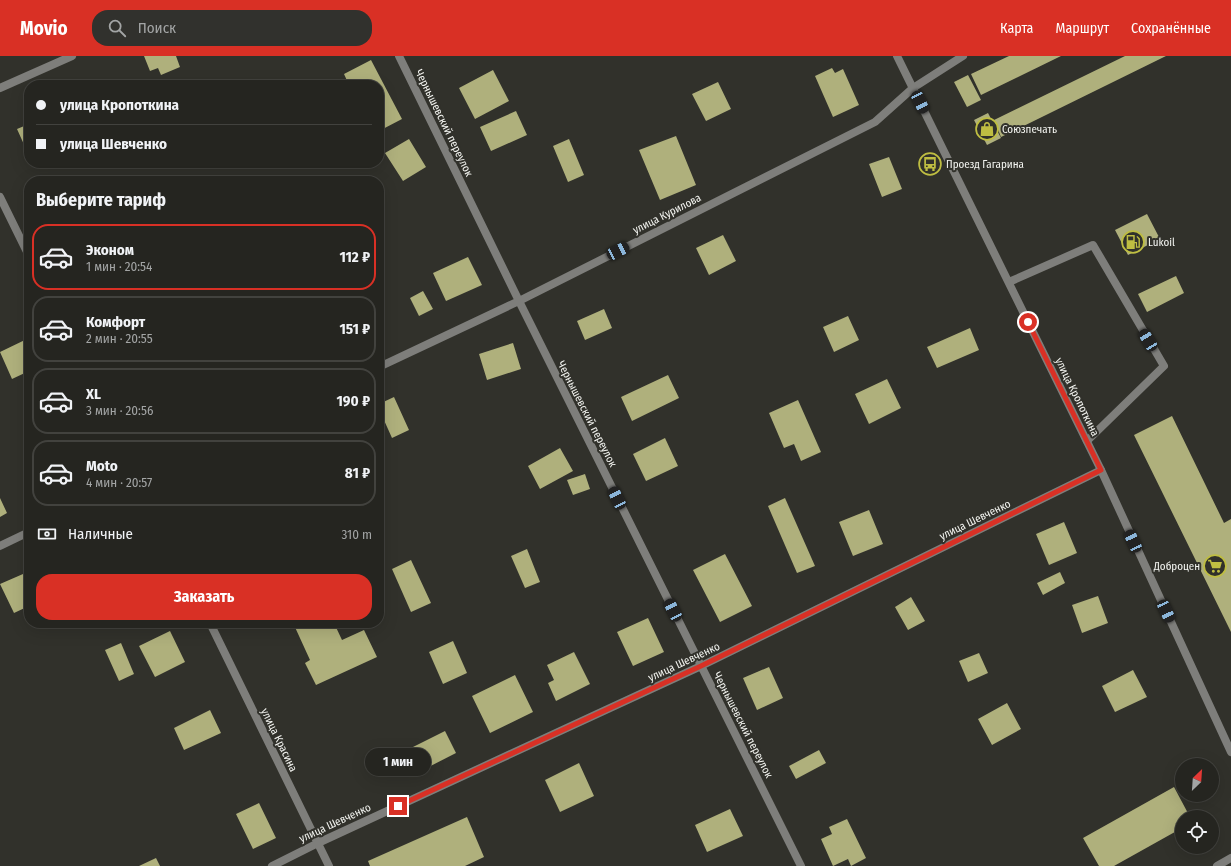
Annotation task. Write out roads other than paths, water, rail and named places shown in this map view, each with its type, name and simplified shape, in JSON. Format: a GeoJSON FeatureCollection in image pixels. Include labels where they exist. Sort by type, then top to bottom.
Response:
{"type":"FeatureCollection","features":[{"type":"Feature","properties":{"kind":"street"},"geometry":{"type":"LineString","coordinates":[[0,88],[72,56]]}},
{"type":"Feature","properties":{"kind":"street","name":"Чернышевский переулок"},"geometry":{"type":"LineString","coordinates":[[400,56],[519,301],[801,866]]}},
{"type":"Feature","properties":{"kind":"street","name":"улица Кропоткина"},"geometry":{"type":"LineString","coordinates":[[898,56],[1101,470],[1231,752]]}},
{"type":"Feature","properties":{"kind":"street"},"geometry":{"type":"LineString","coordinates":[[913,88],[963,56]]}},
{"type":"Feature","properties":{"kind":"street","name":"улица Курилова"},"geometry":{"type":"LineString","coordinates":[[384,365],[519,301],[875,122],[913,88]]}},
{"type":"Feature","properties":{"kind":"street"},"geometry":{"type":"LineString","coordinates":[[0,197],[24,246]]}},
{"type":"Feature","properties":{"kind":"street"},"geometry":{"type":"LineString","coordinates":[[1009,282],[1093,246],[1164,366],[1087,441]]}},
{"type":"Feature","properties":{"kind":"street","name":"улица Шевченко"},"geometry":{"type":"LineString","coordinates":[[272,866],[318,843],[701,666],[1101,470]]}},
{"type":"Feature","properties":{"kind":"street"},"geometry":{"type":"LineString","coordinates":[[0,546],[24,534]]}},
{"type":"Feature","properties":{"kind":"street","name":"улица Красина"},"geometry":{"type":"LineString","coordinates":[[212,628],[329,866]]}},
{"type":"Feature","properties":{"kind":"street"},"geometry":{"type":"LineString","coordinates":[[1217,866],[1231,858]]}},
{"type":"Feature","properties":{"kind":"place","name":"Союзпечать"},"geometry":{"type":"Point","coordinates":[987,129]}},
{"type":"Feature","properties":{"kind":"place","name":"Проезд Гагарина"},"geometry":{"type":"Point","coordinates":[930,164]}},
{"type":"Feature","properties":{"kind":"place","name":"Lukoil"},"geometry":{"type":"Point","coordinates":[1133,242]}},
{"type":"Feature","properties":{"kind":"place","name":"Доброцен"},"geometry":{"type":"Point","coordinates":[1215,566]}}]}
